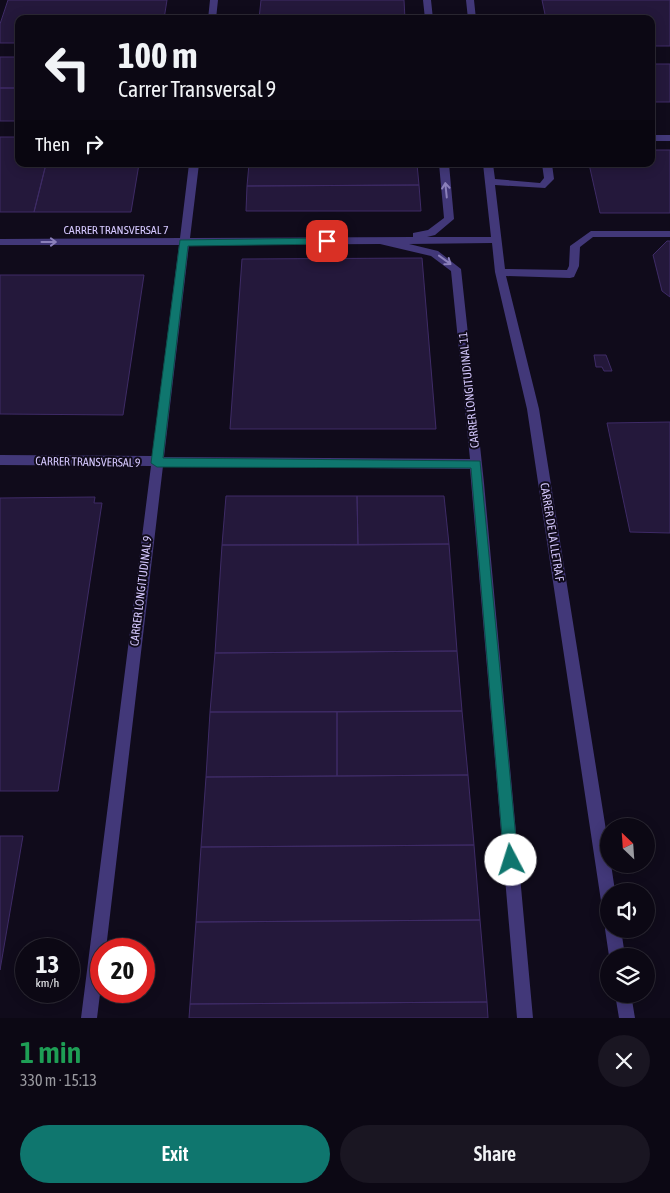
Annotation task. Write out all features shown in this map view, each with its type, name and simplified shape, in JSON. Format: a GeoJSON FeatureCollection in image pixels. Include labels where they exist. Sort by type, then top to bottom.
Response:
{"type":"FeatureCollection","features":[{"type":"Feature","properties":{"kind":"street"},"geometry":{"type":"LineString","coordinates":[[212,15],[214,0]]}},
{"type":"Feature","properties":{"kind":"street"},"geometry":{"type":"LineString","coordinates":[[427,0],[429,15]]}},
{"type":"Feature","properties":{"kind":"street"},"geometry":{"type":"LineString","coordinates":[[470,0],[472,15]]}},
{"type":"Feature","properties":{"kind":"street"},"geometry":{"type":"LineString","coordinates":[[655,138],[670,138]]}},
{"type":"Feature","properties":{"kind":"street","name":"CARRER LONGITUDINAL 9"},"geometry":{"type":"LineString","coordinates":[[89,1018],[194,167]]}},
{"type":"Feature","properties":{"kind":"street"},"geometry":{"type":"LineString","coordinates":[[382,241],[431,233],[449,219],[444,167]]}},
{"type":"Feature","properties":{"kind":"street","name":"CARRER DE LA LLETRA F"},"geometry":{"type":"LineString","coordinates":[[488,167],[500,272],[533,409],[606,883]]}},
{"type":"Feature","properties":{"kind":"street"},"geometry":{"type":"LineString","coordinates":[[490,182],[542,186],[549,179],[547,167]]}},
{"type":"Feature","properties":{"kind":"street"},"geometry":{"type":"LineString","coordinates":[[500,272],[570,274],[574,266],[575,246],[591,234],[670,234]]}},
{"type":"Feature","properties":{"kind":"street"},"geometry":{"type":"LineString","coordinates":[[382,241],[496,240]]}},
{"type":"Feature","properties":{"kind":"street","name":"CARRER TRANSVERSAL 7"},"geometry":{"type":"LineString","coordinates":[[0,242],[382,241]]}},
{"type":"Feature","properties":{"kind":"street","name":"CARRER LONGITUDINAL 11"},"geometry":{"type":"LineString","coordinates":[[382,241],[434,253],[456,269],[476,464],[525,1018]]}},
{"type":"Feature","properties":{"kind":"street","name":"CARRER TRANSVERSAL 9"},"geometry":{"type":"LineString","coordinates":[[0,460],[157,463],[476,464]]}},
{"type":"Feature","properties":{"kind":"street"},"geometry":{"type":"LineString","coordinates":[[624,1003],[626,1018]]}},
{"type":"Feature","properties":{"kind":"building"},"geometry":{"type":"Polygon","coordinates":[[[8,0],[167,0],[165,15],[15,15],[15,43],[0,43],[0,24],[8,0]]]}},
{"type":"Feature","properties":{"kind":"building"},"geometry":{"type":"Polygon","coordinates":[[[261,0],[404,0],[405,15],[259,15],[261,0]]]}},
{"type":"Feature","properties":{"kind":"building"},"geometry":{"type":"Polygon","coordinates":[[[542,0],[670,0],[670,46],[655,46],[655,15],[545,15],[542,0]]]}},
{"type":"Feature","properties":{"kind":"building"},"geometry":{"type":"Polygon","coordinates":[[[0,57],[15,57],[15,88],[0,88],[0,57]]]}},
{"type":"Feature","properties":{"kind":"building"},"geometry":{"type":"Polygon","coordinates":[[[655,64],[670,64],[670,102],[655,102],[655,64]]]}},
{"type":"Feature","properties":{"kind":"building"},"geometry":{"type":"Polygon","coordinates":[[[0,88],[15,88],[15,121],[0,121],[0,88]]]}},
{"type":"Feature","properties":{"kind":"building"},"geometry":{"type":"Polygon","coordinates":[[[0,137],[15,137],[15,167],[45,167],[34,212],[0,212],[0,137]]]}},
{"type":"Feature","properties":{"kind":"building"},"geometry":{"type":"Polygon","coordinates":[[[655,150],[670,150],[670,213],[600,213],[590,167],[655,167],[655,150]]]}},
{"type":"Feature","properties":{"kind":"building"},"geometry":{"type":"Polygon","coordinates":[[[45,167],[138,167],[131,212],[34,212],[45,167]]]}},
{"type":"Feature","properties":{"kind":"building"},"geometry":{"type":"Polygon","coordinates":[[[249,167],[417,167],[419,185],[247,186],[249,167]]]}},
{"type":"Feature","properties":{"kind":"building"},"geometry":{"type":"Polygon","coordinates":[[[419,185],[421,211],[246,211],[247,186],[419,185]]]}},
{"type":"Feature","properties":{"kind":"building"},"geometry":{"type":"Polygon","coordinates":[[[667,241],[670,241],[670,297],[662,291],[653,255],[667,241]]]}},
{"type":"Feature","properties":{"kind":"building"},"geometry":{"type":"Polygon","coordinates":[[[422,258],[436,429],[230,429],[242,259],[422,258]]]}},
{"type":"Feature","properties":{"kind":"building"},"geometry":{"type":"Polygon","coordinates":[[[0,275],[144,275],[123,415],[0,414],[0,275]]]}},
{"type":"Feature","properties":{"kind":"building"},"geometry":{"type":"Polygon","coordinates":[[[594,355],[606,355],[612,371],[604,371],[602,367],[596,367],[594,355]]]}},
{"type":"Feature","properties":{"kind":"building"},"geometry":{"type":"Polygon","coordinates":[[[670,422],[670,533],[630,532],[607,423],[670,422]]]}},
{"type":"Feature","properties":{"kind":"building"},"geometry":{"type":"Polygon","coordinates":[[[226,496],[357,496],[358,545],[222,545],[226,496]]]}},
{"type":"Feature","properties":{"kind":"building"},"geometry":{"type":"Polygon","coordinates":[[[357,496],[444,496],[449,544],[358,545],[357,496]]]}},
{"type":"Feature","properties":{"kind":"building"},"geometry":{"type":"Polygon","coordinates":[[[95,497],[94,503],[102,503],[58,791],[0,791],[0,498],[95,497]]]}},
{"type":"Feature","properties":{"kind":"building"},"geometry":{"type":"Polygon","coordinates":[[[449,544],[457,651],[215,653],[222,545],[449,544]]]}},
{"type":"Feature","properties":{"kind":"building"},"geometry":{"type":"Polygon","coordinates":[[[457,651],[462,711],[210,712],[215,653],[457,651]]]}},
{"type":"Feature","properties":{"kind":"building"},"geometry":{"type":"Polygon","coordinates":[[[462,711],[468,775],[337,776],[337,712],[462,711]]]}},
{"type":"Feature","properties":{"kind":"building"},"geometry":{"type":"Polygon","coordinates":[[[210,712],[337,712],[337,776],[206,777],[210,712]]]}},
{"type":"Feature","properties":{"kind":"building"},"geometry":{"type":"Polygon","coordinates":[[[468,775],[474,845],[201,847],[206,777],[468,775]]]}},
{"type":"Feature","properties":{"kind":"building"},"geometry":{"type":"Polygon","coordinates":[[[0,836],[23,836],[0,970],[0,836]]]}},
{"type":"Feature","properties":{"kind":"building"},"geometry":{"type":"Polygon","coordinates":[[[474,845],[480,920],[196,922],[201,847],[474,845]]]}},
{"type":"Feature","properties":{"kind":"building"},"geometry":{"type":"Polygon","coordinates":[[[480,920],[487,1002],[190,1004],[196,922],[480,920]]]}},
{"type":"Feature","properties":{"kind":"building"},"geometry":{"type":"Polygon","coordinates":[[[487,1002],[488,1018],[189,1018],[190,1004],[487,1002]]]}},
{"type":"Feature","properties":{"kind":"route"},"geometry":{"type":"LineString","coordinates":[[327,241],[184,242],[157,463],[476,464],[511,860]]}}]}
